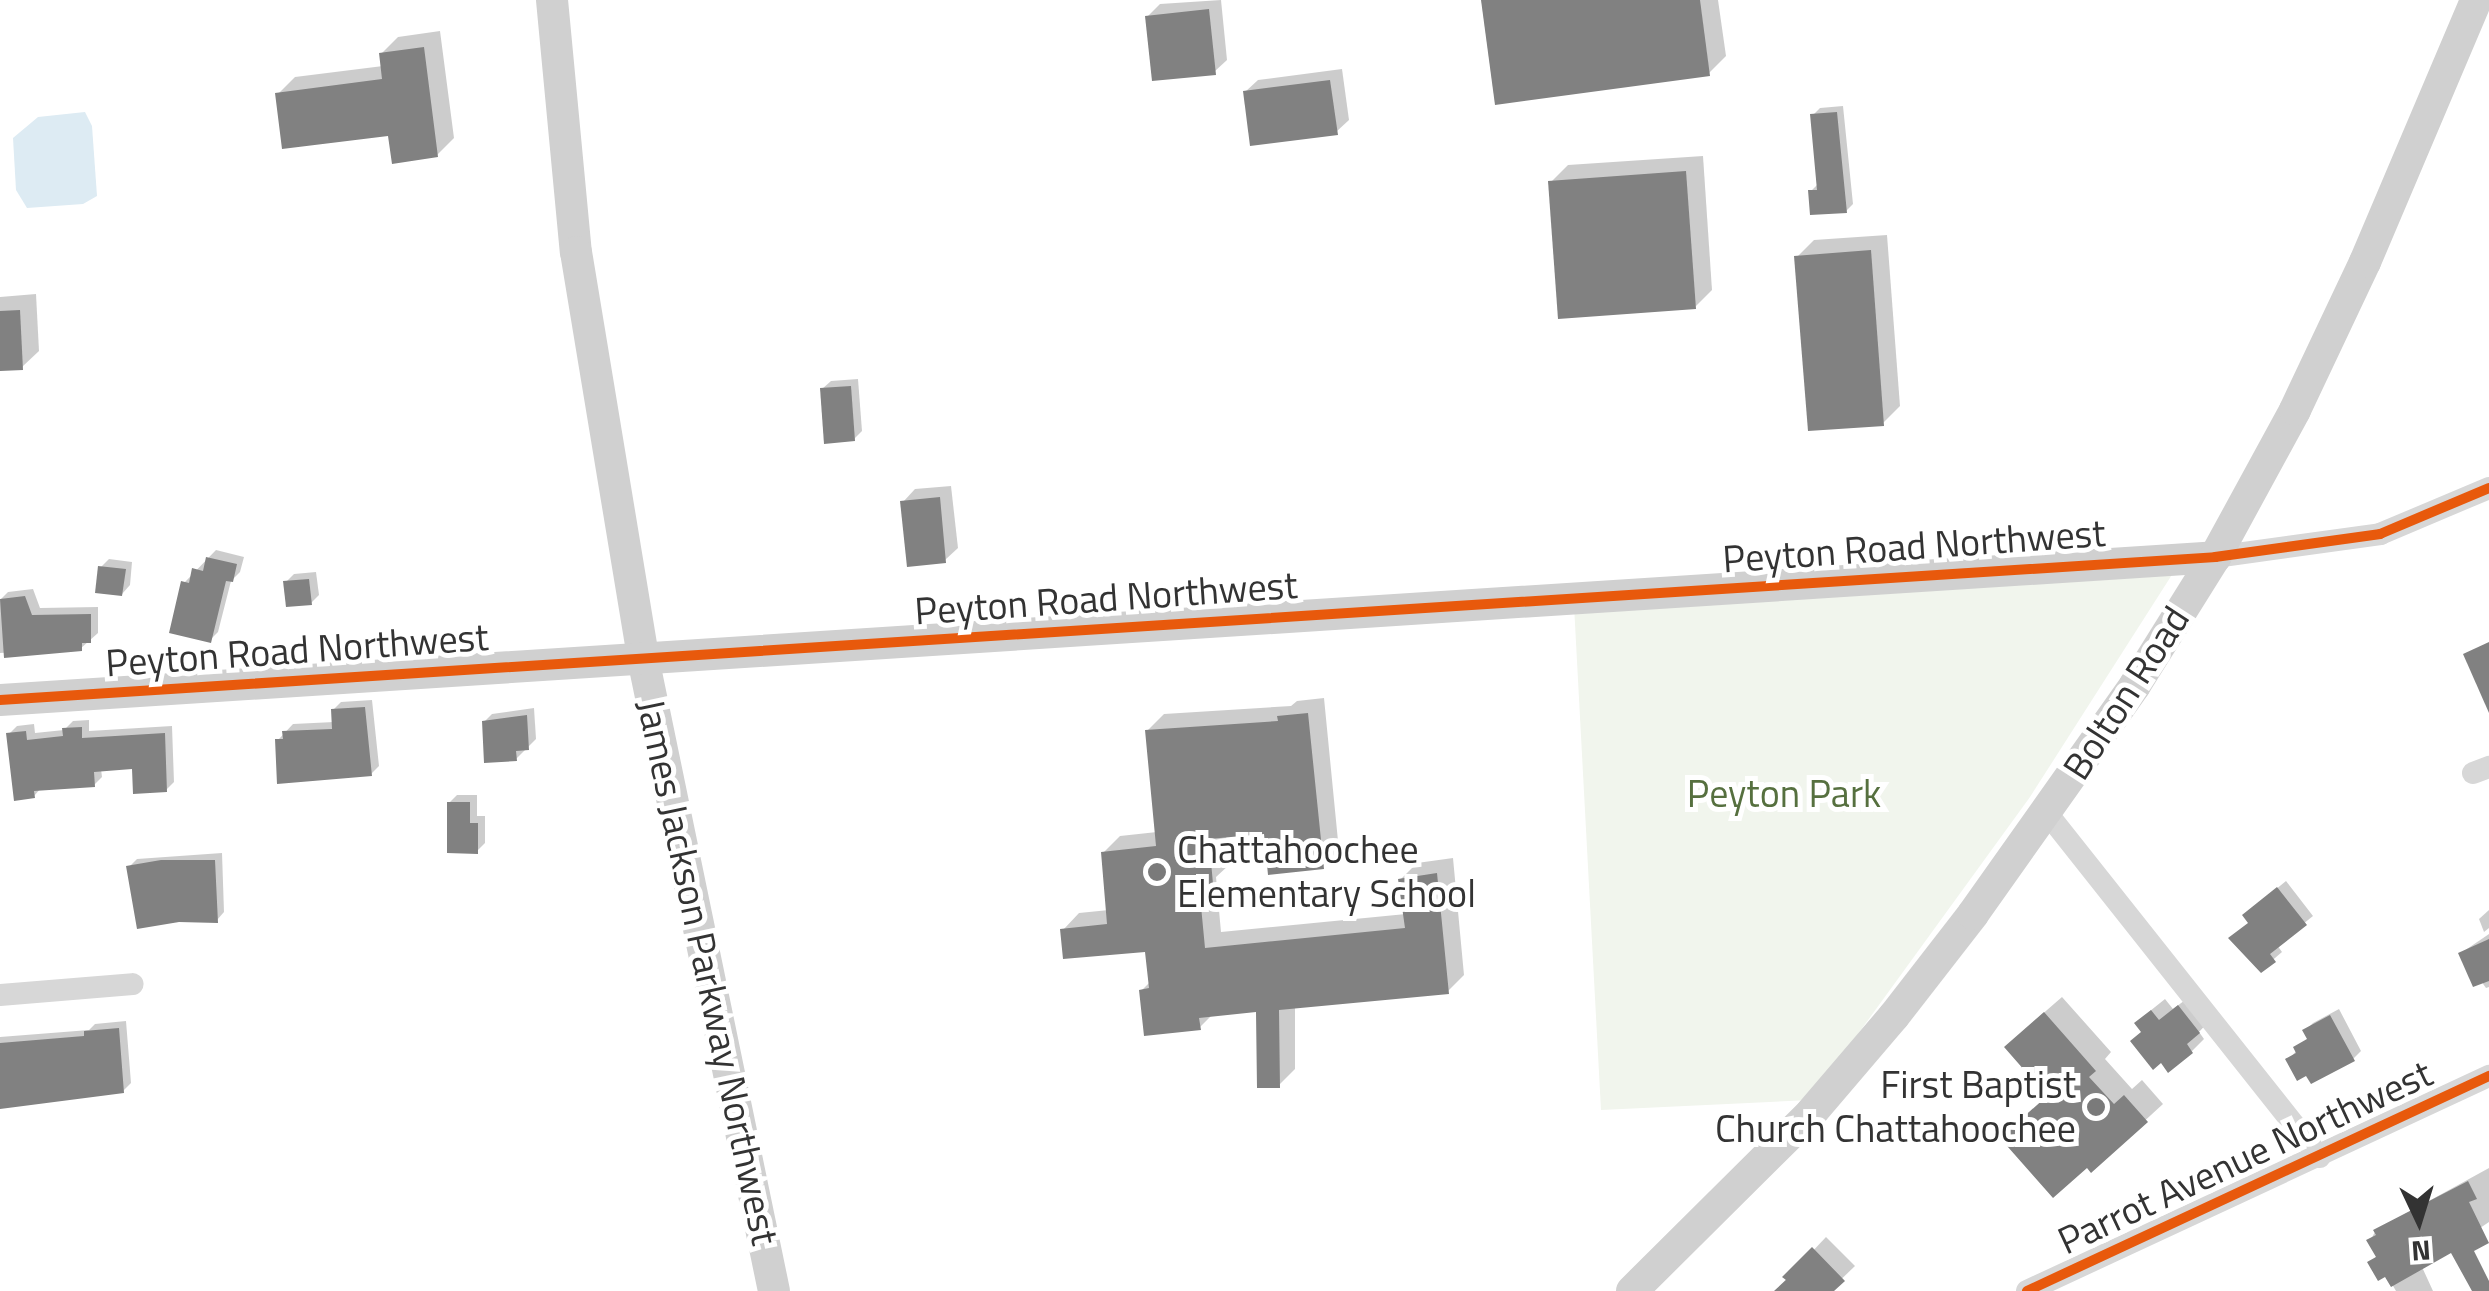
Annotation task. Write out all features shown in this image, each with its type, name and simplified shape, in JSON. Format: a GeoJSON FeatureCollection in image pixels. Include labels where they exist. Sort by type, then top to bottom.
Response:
{"type":"FeatureCollection","features":[{"type":"Feature","properties":{"kind":"main road","name":"James Jackson Parkway Northwest"},"geometry":{"type":"LineString","coordinates":[[552,0],[576,252],[642,658],[774,1291]]}},
{"type":"Feature","properties":{"kind":"main road","name":"Bolton Road"},"geometry":{"type":"LineString","coordinates":[[1632,1291],[1812,1112],[1894,1016],[2046,813],[2135,685],[2215,556],[2295,410],[2365,262],[2476,0]]}},
{"type":"Feature","properties":{"kind":"main road","name":"Peyton Road Northwest"},"geometry":{"type":"LineString","coordinates":[[0,700],[2215,556]]}},
{"type":"Feature","properties":{"kind":"street"},"geometry":{"type":"LineString","coordinates":[[2215,556],[2380,534],[2489,488]]}},
{"type":"Feature","properties":{"kind":"street"},"geometry":{"type":"LineString","coordinates":[[2046,813],[2320,1157]]}},
{"type":"Feature","properties":{"kind":"street"},"geometry":{"type":"LineString","coordinates":[[0,995],[133,984]]}},
{"type":"Feature","properties":{"kind":"street","name":"Parrot Avenue Northwest"},"geometry":{"type":"LineString","coordinates":[[2027,1291],[2489,1076]]}},
{"type":"Feature","properties":{"kind":"green space","name":"Peyton Park"},"geometry":{"type":"Polygon","coordinates":[[[2175,570],[2030,797],[1810,1100],[1601,1110],[1574,605],[2175,570]]]}},
{"type":"Feature","properties":{"kind":"shaded area"},"geometry":{"type":"Polygon","coordinates":[[[85,112],[92,126],[97,196],[83,204],[27,208],[16,190],[13,138],[38,117],[85,112]]]}},
{"type":"Feature","properties":{"kind":"building"},"geometry":{"type":"Polygon","coordinates":[[[1481,0],[1700,0],[1710,76],[1495,105],[1481,0]]]}},
{"type":"Feature","properties":{"kind":"building"},"geometry":{"type":"Polygon","coordinates":[[[1209,9],[1216,75],[1152,81],[1145,16],[1209,9]]]}},
{"type":"Feature","properties":{"kind":"building"},"geometry":{"type":"Polygon","coordinates":[[[424,47],[438,157],[392,164],[388,136],[282,149],[275,93],[382,79],[379,53],[424,47]]]}},
{"type":"Feature","properties":{"kind":"building"},"geometry":{"type":"Polygon","coordinates":[[[1330,80],[1338,135],[1250,146],[1243,91],[1330,80]]]}},
{"type":"Feature","properties":{"kind":"building"},"geometry":{"type":"Polygon","coordinates":[[[1837,112],[1847,213],[1810,215],[1808,190],[1817,190],[1810,114],[1837,112]]]}},
{"type":"Feature","properties":{"kind":"building"},"geometry":{"type":"Polygon","coordinates":[[[1686,171],[1696,309],[1558,319],[1548,181],[1686,171]]]}},
{"type":"Feature","properties":{"kind":"building"},"geometry":{"type":"Polygon","coordinates":[[[1871,250],[1884,426],[1808,431],[1794,256],[1871,250]]]}},
{"type":"Feature","properties":{"kind":"building"},"geometry":{"type":"Polygon","coordinates":[[[20,310],[23,370],[0,371],[0,311],[20,310]]]}},
{"type":"Feature","properties":{"kind":"building"},"geometry":{"type":"Polygon","coordinates":[[[851,386],[855,441],[824,444],[820,388],[851,386]]]}},
{"type":"Feature","properties":{"kind":"building"},"geometry":{"type":"Polygon","coordinates":[[[940,497],[946,563],[907,567],[900,501],[940,497]]]}},
{"type":"Feature","properties":{"kind":"building"},"geometry":{"type":"Polygon","coordinates":[[[206,557],[237,564],[233,582],[226,581],[211,643],[169,633],[181,581],[189,583],[192,568],[203,571],[206,557]]]}},
{"type":"Feature","properties":{"kind":"building"},"geometry":{"type":"Polygon","coordinates":[[[98,566],[126,569],[122,596],[95,593],[98,566]]]}},
{"type":"Feature","properties":{"kind":"building"},"geometry":{"type":"Polygon","coordinates":[[[309,579],[312,605],[286,607],[283,581],[309,579]]]}},
{"type":"Feature","properties":{"kind":"building"},"geometry":{"type":"Polygon","coordinates":[[[25,596],[32,615],[91,614],[91,643],[82,643],[82,651],[4,658],[0,599],[25,596]]]}},
{"type":"Feature","properties":{"kind":"building"},"geometry":{"type":"Polygon","coordinates":[[[2489,642],[2489,713],[2463,654],[2489,642]]]}},
{"type":"Feature","properties":{"kind":"building"},"geometry":{"type":"Polygon","coordinates":[[[365,707],[372,776],[277,784],[275,739],[283,739],[282,731],[332,729],[331,709],[365,707]]]}},
{"type":"Feature","properties":{"kind":"building","name":"Chattahoochee Elementary School"},"geometry":{"type":"Polygon","coordinates":[[[1308,713],[1324,869],[1268,875],[1264,834],[1209,839],[1213,884],[1199,885],[1205,948],[1405,928],[1398,879],[1437,873],[1449,994],[1279,1010],[1280,1088],[1257,1088],[1256,1012],[1199,1018],[1201,1030],[1144,1036],[1139,990],[1149,988],[1145,952],[1063,959],[1060,929],[1107,924],[1101,852],[1156,846],[1145,730],[1278,721],[1277,716],[1308,713]]]}},
{"type":"Feature","properties":{"kind":"building"},"geometry":{"type":"Polygon","coordinates":[[[527,715],[529,750],[516,751],[517,761],[484,763],[482,721],[527,715]]]}},
{"type":"Feature","properties":{"kind":"building"},"geometry":{"type":"Polygon","coordinates":[[[82,727],[82,738],[165,733],[167,792],[133,794],[132,769],[94,772],[95,787],[34,791],[35,798],[14,801],[6,733],[26,731],[27,740],[63,736],[62,728],[82,727]]]}},
{"type":"Feature","properties":{"kind":"building"},"geometry":{"type":"Polygon","coordinates":[[[447,802],[470,802],[470,823],[478,823],[478,854],[447,853],[447,802]]]}},
{"type":"Feature","properties":{"kind":"building"},"geometry":{"type":"Polygon","coordinates":[[[161,860],[215,860],[218,923],[179,922],[137,929],[126,866],[161,860]]]}},
{"type":"Feature","properties":{"kind":"building"},"geometry":{"type":"Polygon","coordinates":[[[2277,887],[2307,925],[2270,954],[2276,962],[2261,973],[2228,938],[2248,923],[2242,915],[2277,887]]]}},
{"type":"Feature","properties":{"kind":"building"},"geometry":{"type":"Polygon","coordinates":[[[2489,939],[2489,981],[2473,987],[2458,953],[2489,939]]]}},
{"type":"Feature","properties":{"kind":"building"},"geometry":{"type":"Polygon","coordinates":[[[2178,1005],[2200,1033],[2187,1044],[2193,1053],[2168,1073],[2161,1063],[2153,1070],[2130,1041],[2141,1032],[2134,1023],[2151,1010],[2159,1020],[2178,1005]]]}},
{"type":"Feature","properties":{"kind":"building","name":"First Baptist Church Chattahoochee"},"geometry":{"type":"Polygon","coordinates":[[[2044,1012],[2096,1071],[2089,1077],[2114,1104],[2124,1095],[2148,1122],[2091,1173],[2087,1168],[2053,1198],[2000,1138],[2047,1096],[2004,1047],[2044,1012]]]}},
{"type":"Feature","properties":{"kind":"building"},"geometry":{"type":"Polygon","coordinates":[[[2330,1015],[2355,1061],[2311,1084],[2306,1076],[2297,1081],[2285,1059],[2296,1053],[2293,1047],[2307,1039],[2302,1030],[2330,1015]]]}},
{"type":"Feature","properties":{"kind":"building"},"geometry":{"type":"Polygon","coordinates":[[[119,1028],[124,1093],[0,1109],[0,1043],[84,1036],[84,1031],[119,1028]]]}},
{"type":"Feature","properties":{"kind":"building"},"geometry":{"type":"Polygon","coordinates":[[[2468,1181],[2477,1199],[2469,1202],[2489,1243],[2474,1251],[2489,1281],[2489,1291],[2472,1291],[2451,1253],[2391,1287],[2385,1277],[2378,1281],[2367,1262],[2376,1257],[2366,1240],[2376,1235],[2373,1230],[2468,1181]]]}},
{"type":"Feature","properties":{"kind":"building"},"geometry":{"type":"Polygon","coordinates":[[[1812,1247],[1845,1281],[1834,1291],[1774,1291],[1786,1280],[1782,1277],[1812,1247]]]}},
{"type":"Feature","properties":{"kind":"cycle path"},"geometry":{"type":"LineString","coordinates":[[0,700],[2215,557],[2380,534],[2489,488]]}},
{"type":"Feature","properties":{"kind":"cycle path"},"geometry":{"type":"LineString","coordinates":[[2027,1291],[2489,1076]]}},
{"type":"Feature","properties":{"kind":"place","name":"Chattahoochee Elementary School"},"geometry":{"type":"Point","coordinates":[1157,872]}},
{"type":"Feature","properties":{"kind":"place","name":"First Baptist Church Chattahoochee"},"geometry":{"type":"Point","coordinates":[2096,1107]}}]}
